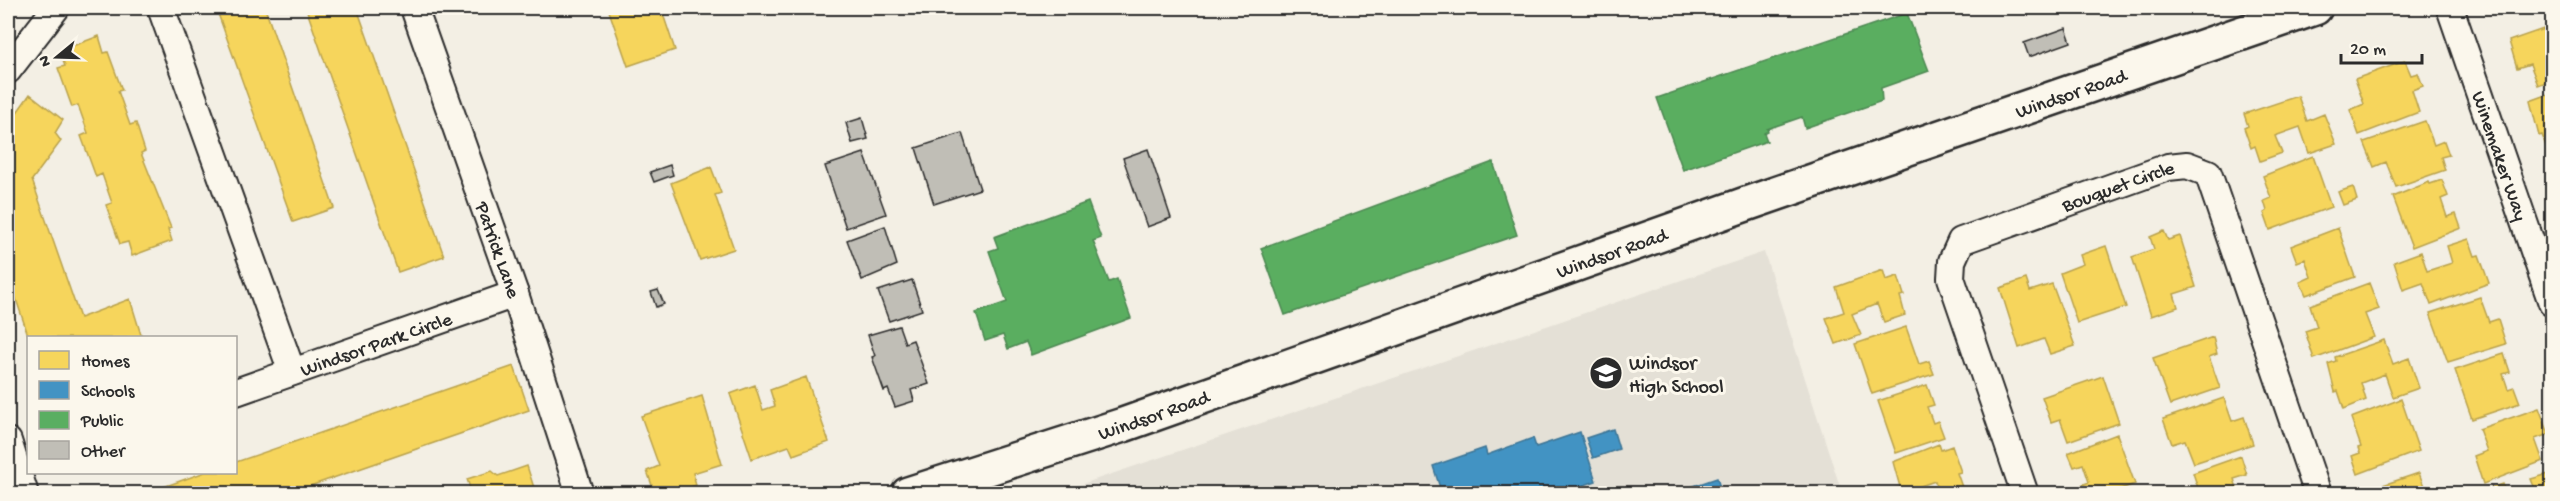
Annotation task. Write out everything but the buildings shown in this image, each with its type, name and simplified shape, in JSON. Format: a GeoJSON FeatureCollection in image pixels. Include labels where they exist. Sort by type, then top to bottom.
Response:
{"type":"FeatureCollection","features":[{"type":"Feature","properties":{"kind":"main road","name":"Windsor Road"},"geometry":{"type":"LineString","coordinates":[[908,494],[1124,425],[1735,208],[2315,8]]}},
{"type":"Feature","properties":{"kind":"street"},"geometry":{"type":"LineString","coordinates":[[8,70],[56,8]]}},
{"type":"Feature","properties":{"kind":"street"},"geometry":{"type":"LineString","coordinates":[[161,8],[292,372]]}},
{"type":"Feature","properties":{"kind":"street","name":"Patrick Lane"},"geometry":{"type":"LineString","coordinates":[[414,8],[515,294],[580,494]]}},
{"type":"Feature","properties":{"kind":"street","name":"Winemaker Way"},"geometry":{"type":"LineString","coordinates":[[2450,8],[2553,303]]}},
{"type":"Feature","properties":{"kind":"street","name":"Bouquet Circle"},"geometry":{"type":"LineString","coordinates":[[2025,494],[1951,278],[1952,261],[1961,241],[2168,167],[2187,165],[2208,173],[2318,494]]}},
{"type":"Feature","properties":{"kind":"street","name":"Windsor Park Circle"},"geometry":{"type":"LineString","coordinates":[[237,392],[515,294]]}},
{"type":"Feature","properties":{"kind":"street"},"geometry":{"type":"LineString","coordinates":[[8,441],[25,494]]}},
{"type":"Feature","properties":{"kind":"shaded area","name":"Windsor High School"},"geometry":{"type":"Polygon","coordinates":[[[1764,252],[1842,493],[1053,494],[1764,252]]]}},
{"type":"Feature","properties":{"kind":"place","name":"Windsor High School"},"geometry":{"type":"Point","coordinates":[1606,373]}}]}
